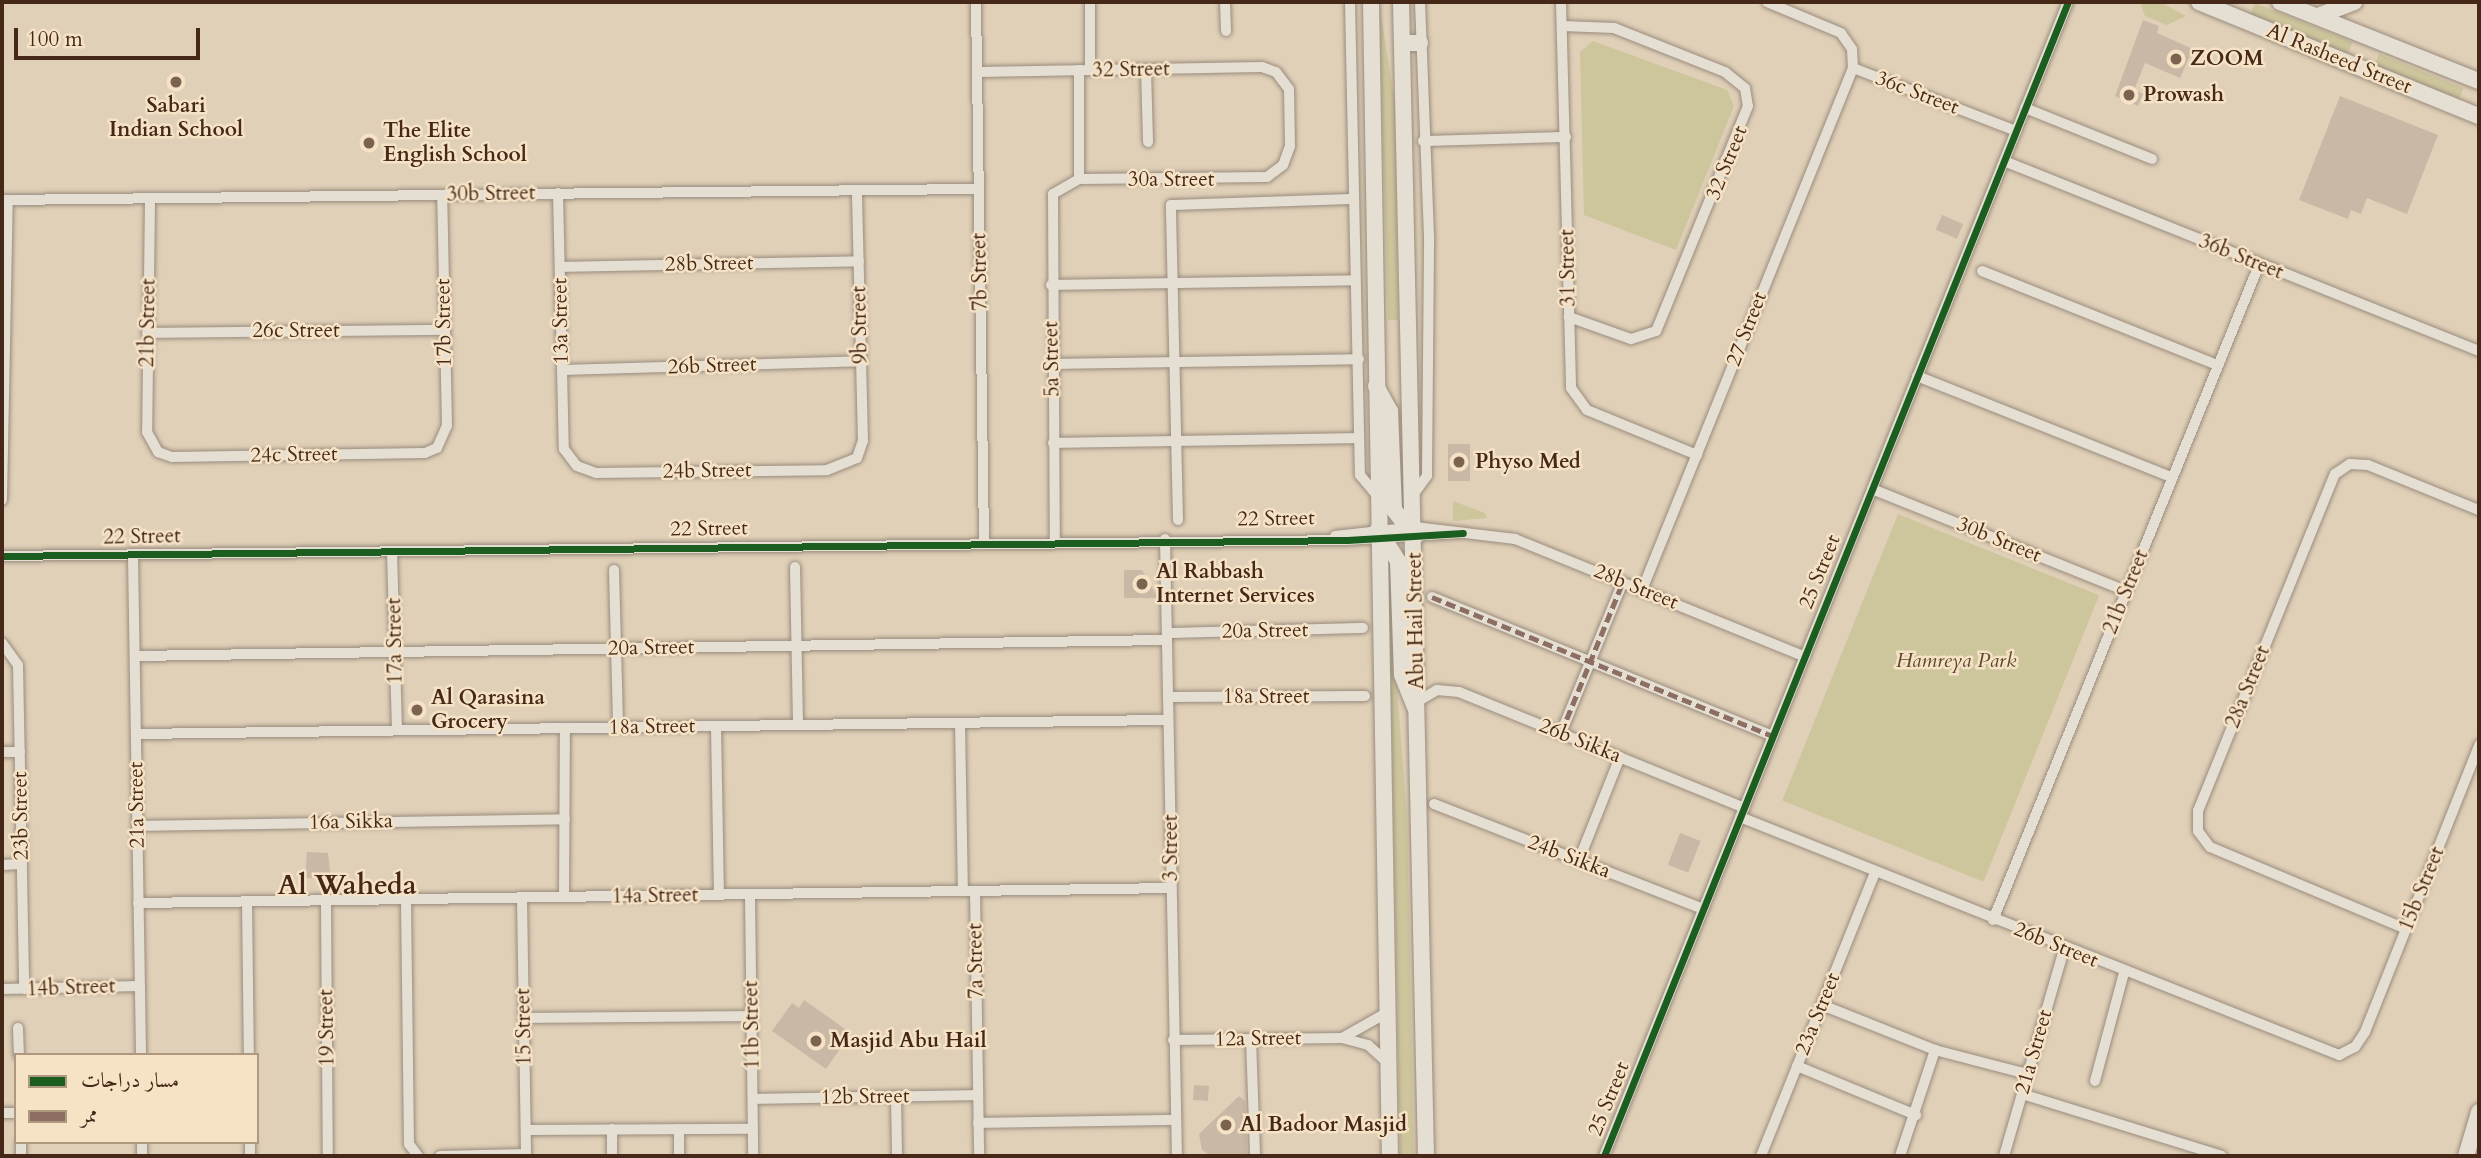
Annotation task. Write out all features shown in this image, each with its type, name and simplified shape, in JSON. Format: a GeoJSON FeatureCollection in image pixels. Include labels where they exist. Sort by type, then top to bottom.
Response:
{"type":"FeatureCollection","features":[{"type":"Feature","properties":{"kind":"main road","name":"Abu Hail Street"},"geometry":{"type":"LineString","coordinates":[[1371,2],[1377,495],[1381,536],[1390,1156]]}},
{"type":"Feature","properties":{"kind":"main road","name":"Abu Hail Street"},"geometry":{"type":"LineString","coordinates":[[1401,2],[1413,495],[1410,526],[1417,706],[1426,1156]]}},
{"type":"Feature","properties":{"kind":"main road","name":"Al Rasheed Street"},"geometry":{"type":"LineString","coordinates":[[2199,2],[2479,116]]}},
{"type":"Feature","properties":{"kind":"main road","name":"Al Rasheed Street"},"geometry":{"type":"LineString","coordinates":[[2280,2],[2479,81]]}},
{"type":"Feature","properties":{"kind":"main road"},"geometry":{"type":"LineString","coordinates":[[2316,16],[2354,2]]}},
{"type":"Feature","properties":{"kind":"main road"},"geometry":{"type":"LineString","coordinates":[[1402,43],[1420,43]]}},
{"type":"Feature","properties":{"kind":"main road"},"geometry":{"type":"LineString","coordinates":[[1376,386],[1390,411],[1410,526]]}},
{"type":"Feature","properties":{"kind":"main road"},"geometry":{"type":"LineString","coordinates":[[1381,536],[1398,561],[1402,675],[1417,706]]}},
{"type":"Feature","properties":{"kind":"main road"},"geometry":{"type":"LineString","coordinates":[[2466,1156],[2479,1112]]}},
{"type":"Feature","properties":{"kind":"street","name":"7b Street"},"geometry":{"type":"LineString","coordinates":[[976,2],[984,543]]}},
{"type":"Feature","properties":{"kind":"street"},"geometry":{"type":"LineString","coordinates":[[1079,180],[1090,2]]}},
{"type":"Feature","properties":{"kind":"street"},"geometry":{"type":"LineString","coordinates":[[1225,2],[1226,31]]}},
{"type":"Feature","properties":{"kind":"street"},"geometry":{"type":"LineString","coordinates":[[1350,2],[1361,481],[1377,495]]}},
{"type":"Feature","properties":{"kind":"street"},"geometry":{"type":"LineString","coordinates":[[1413,495],[1427,476],[1429,236],[1423,141],[1420,2]]}},
{"type":"Feature","properties":{"kind":"street","name":"31 Street"},"geometry":{"type":"LineString","coordinates":[[1561,2],[1570,379],[1580,404],[1697,455]]}},
{"type":"Feature","properties":{"kind":"street","name":"36c Street"},"geometry":{"type":"LineString","coordinates":[[1767,2],[1841,33],[1853,49],[1853,68],[2016,131]]}},
{"type":"Feature","properties":{"kind":"street","name":"25 Street"},"geometry":{"type":"LineString","coordinates":[[1604,1156],[2068,2]]}},
{"type":"Feature","properties":{"kind":"street","name":"32 Street"},"geometry":{"type":"LineString","coordinates":[[1563,26],[1614,28],[1725,72],[1745,88],[1748,106],[1656,331],[1631,339],[1569,317]]}},
{"type":"Feature","properties":{"kind":"street","name":"32 Street"},"geometry":{"type":"LineString","coordinates":[[978,72],[1262,67],[1282,77],[1289,89],[1290,146],[1276,172]]}},
{"type":"Feature","properties":{"kind":"street","name":"27 Street"},"geometry":{"type":"LineString","coordinates":[[1642,590],[1853,68]]}},
{"type":"Feature","properties":{"kind":"street"},"geometry":{"type":"LineString","coordinates":[[1146,69],[1148,142]]}},
{"type":"Feature","properties":{"kind":"street"},"geometry":{"type":"LineString","coordinates":[[2025,108],[2151,159]]}},
{"type":"Feature","properties":{"kind":"street"},"geometry":{"type":"LineString","coordinates":[[1423,141],[1566,137]]}},
{"type":"Feature","properties":{"kind":"street","name":"36b Street"},"geometry":{"type":"LineString","coordinates":[[2004,161],[2479,351]]}},
{"type":"Feature","properties":{"kind":"street","name":"30a Street"},"geometry":{"type":"LineString","coordinates":[[1065,183],[1079,180],[1248,181],[1276,172]]}},
{"type":"Feature","properties":{"kind":"street","name":"5a Street"},"geometry":{"type":"LineString","coordinates":[[1055,541],[1050,201],[1065,183]]}},
{"type":"Feature","properties":{"kind":"street","name":"30b Street"},"geometry":{"type":"LineString","coordinates":[[5,200],[979,189]]}},
{"type":"Feature","properties":{"kind":"street","name":"9b Street"},"geometry":{"type":"LineString","coordinates":[[857,190],[863,441],[857,458]]}},
{"type":"Feature","properties":{"kind":"street","name":"13a Street"},"geometry":{"type":"LineString","coordinates":[[558,194],[564,449]]}},
{"type":"Feature","properties":{"kind":"street","name":"17b Street"},"geometry":{"type":"LineString","coordinates":[[437,448],[446,432],[442,195]]}},
{"type":"Feature","properties":{"kind":"street","name":"21b Street"},"geometry":{"type":"LineString","coordinates":[[150,199],[146,432],[152,447]]}},
{"type":"Feature","properties":{"kind":"street"},"geometry":{"type":"LineString","coordinates":[[1178,520],[1171,208],[1176,200],[1353,199]]}},
{"type":"Feature","properties":{"kind":"street"},"geometry":{"type":"LineString","coordinates":[[2,500],[5,200]]}},
{"type":"Feature","properties":{"kind":"street","name":"28b Street"},"geometry":{"type":"LineString","coordinates":[[560,267],[859,261]]}},
{"type":"Feature","properties":{"kind":"street","name":"21b Street"},"geometry":{"type":"LineString","coordinates":[[1993,920],[2259,265]]}},
{"type":"Feature","properties":{"kind":"street"},"geometry":{"type":"LineString","coordinates":[[1982,271],[2217,365]]}},
{"type":"Feature","properties":{"kind":"street"},"geometry":{"type":"LineString","coordinates":[[1051,285],[1355,280]]}},
{"type":"Feature","properties":{"kind":"street","name":"26c Street"},"geometry":{"type":"LineString","coordinates":[[147,333],[445,330]]}},
{"type":"Feature","properties":{"kind":"street"},"geometry":{"type":"LineString","coordinates":[[1052,364],[1359,359]]}},
{"type":"Feature","properties":{"kind":"street","name":"26b Street"},"geometry":{"type":"LineString","coordinates":[[562,370],[861,361]]}},
{"type":"Feature","properties":{"kind":"street"},"geometry":{"type":"LineString","coordinates":[[1917,376],[2171,477]]}},
{"type":"Feature","properties":{"kind":"street"},"geometry":{"type":"LineString","coordinates":[[1054,443],[1359,438]]}},
{"type":"Feature","properties":{"kind":"street","name":"24c Street"},"geometry":{"type":"LineString","coordinates":[[152,447],[172,457],[425,453],[437,448]]}},
{"type":"Feature","properties":{"kind":"street","name":"24b Street"},"geometry":{"type":"LineString","coordinates":[[564,449],[577,466],[596,473],[827,470],[857,458]]}},
{"type":"Feature","properties":{"kind":"street","name":"28a Street"},"geometry":{"type":"LineString","coordinates":[[2406,929],[2210,847],[2198,831],[2198,811],[2335,474],[2350,464],[2368,465],[2479,510]]}},
{"type":"Feature","properties":{"kind":"street","name":"30b Street"},"geometry":{"type":"LineString","coordinates":[[1872,489],[2126,591]]}},
{"type":"Feature","properties":{"kind":"street","name":"22 Street"},"geometry":{"type":"LineString","coordinates":[[2,556],[1381,536],[1410,526]]}},
{"type":"Feature","properties":{"kind":"street","name":"28b Street"},"geometry":{"type":"LineString","coordinates":[[1410,526],[1515,540],[1805,657]]}},
{"type":"Feature","properties":{"kind":"street","name":"3 Street"},"geometry":{"type":"LineString","coordinates":[[1165,539],[1177,1156]]}},
{"type":"Feature","properties":{"kind":"street","name":"17a Street"},"geometry":{"type":"LineString","coordinates":[[393,551],[397,730]]}},
{"type":"Feature","properties":{"kind":"street","name":"21a Street"},"geometry":{"type":"LineString","coordinates":[[133,555],[141,1053]]}},
{"type":"Feature","properties":{"kind":"street"},"geometry":{"type":"LineString","coordinates":[[795,567],[798,725]]}},
{"type":"Feature","properties":{"kind":"street"},"geometry":{"type":"LineString","coordinates":[[614,570],[618,727]]}},
{"type":"Feature","properties":{"kind":"street"},"geometry":{"type":"LineString","coordinates":[[1561,733],[1623,582]]}},
{"type":"Feature","properties":{"kind":"street"},"geometry":{"type":"LineString","coordinates":[[1432,597],[1773,736]]}},
{"type":"Feature","properties":{"kind":"street","name":"20a Street"},"geometry":{"type":"LineString","coordinates":[[135,656],[796,645],[1167,636],[1363,628]]}},
{"type":"Feature","properties":{"kind":"street","name":"23b Street"},"geometry":{"type":"LineString","coordinates":[[4,644],[18,665],[24,989]]}},
{"type":"Feature","properties":{"kind":"street","name":"26b Sikka"},"geometry":{"type":"LineString","coordinates":[[1417,706],[1449,690],[1620,757],[1742,813]]}},
{"type":"Feature","properties":{"kind":"street","name":"18a Street"},"geometry":{"type":"LineString","coordinates":[[1168,698],[1364,696]]}},
{"type":"Feature","properties":{"kind":"street","name":"18a Street"},"geometry":{"type":"LineString","coordinates":[[136,734],[1168,720]]}},
{"type":"Feature","properties":{"kind":"street","name":"7a Street"},"geometry":{"type":"LineString","coordinates":[[960,723],[979,1156]]}},
{"type":"Feature","properties":{"kind":"street"},"geometry":{"type":"LineString","coordinates":[[716,726],[719,895]]}},
{"type":"Feature","properties":{"kind":"street"},"geometry":{"type":"LineString","coordinates":[[564,897],[565,728]]}},
{"type":"Feature","properties":{"kind":"street","name":"15b Street"},"geometry":{"type":"LineString","coordinates":[[2365,1032],[2479,745]]}},
{"type":"Feature","properties":{"kind":"street"},"geometry":{"type":"LineString","coordinates":[[2,752],[20,752]]}},
{"type":"Feature","properties":{"kind":"street"},"geometry":{"type":"LineString","coordinates":[[1578,860],[1620,757]]}},
{"type":"Feature","properties":{"kind":"street","name":"24b Sikka"},"geometry":{"type":"LineString","coordinates":[[1434,804],[1703,909]]}},
{"type":"Feature","properties":{"kind":"street","name":"26b Street"},"geometry":{"type":"LineString","coordinates":[[1742,813],[1875,872],[2329,1055],[2355,1047],[2365,1032]]}},
{"type":"Feature","properties":{"kind":"street","name":"16a Sikka"},"geometry":{"type":"LineString","coordinates":[[137,826],[565,819]]}},
{"type":"Feature","properties":{"kind":"street"},"geometry":{"type":"LineString","coordinates":[[2,865],[22,864]]}},
{"type":"Feature","properties":{"kind":"street","name":"23a Street"},"geometry":{"type":"LineString","coordinates":[[1761,1156],[1875,872]]}},
{"type":"Feature","properties":{"kind":"street","name":"14a Street"},"geometry":{"type":"LineString","coordinates":[[138,903],[1171,888]]}},
{"type":"Feature","properties":{"kind":"street","name":"11b Street"},"geometry":{"type":"LineString","coordinates":[[750,894],[754,1156]]}},
{"type":"Feature","properties":{"kind":"street","name":"15 Street"},"geometry":{"type":"LineString","coordinates":[[522,898],[526,1155]]}},
{"type":"Feature","properties":{"kind":"street"},"geometry":{"type":"LineString","coordinates":[[406,900],[409,1144],[418,1156]]}},
{"type":"Feature","properties":{"kind":"street","name":"19 Street"},"geometry":{"type":"LineString","coordinates":[[326,901],[328,1156]]}},
{"type":"Feature","properties":{"kind":"street"},"geometry":{"type":"LineString","coordinates":[[247,902],[249,1053]]}},
{"type":"Feature","properties":{"kind":"street","name":"21a Street"},"geometry":{"type":"LineString","coordinates":[[2004,1156],[2064,949]]}},
{"type":"Feature","properties":{"kind":"street"},"geometry":{"type":"LineString","coordinates":[[2095,1081],[2124,973]]}},
{"type":"Feature","properties":{"kind":"street","name":"14b Street"},"geometry":{"type":"LineString","coordinates":[[2,989],[140,986]]}},
{"type":"Feature","properties":{"kind":"street"},"geometry":{"type":"LineString","coordinates":[[1822,1004],[1935,1050],[2027,1074]]}},
{"type":"Feature","properties":{"kind":"street","name":"12a Street"},"geometry":{"type":"LineString","coordinates":[[1342,1038],[1388,1012]]}},
{"type":"Feature","properties":{"kind":"street"},"geometry":{"type":"LineString","coordinates":[[524,1018],[751,1016]]}},
{"type":"Feature","properties":{"kind":"street"},"geometry":{"type":"LineString","coordinates":[[18,1028],[19,1053]]}},
{"type":"Feature","properties":{"kind":"street","name":"12a Street"},"geometry":{"type":"LineString","coordinates":[[1174,1040],[1342,1038],[1368,1045],[1388,1063]]}},
{"type":"Feature","properties":{"kind":"street"},"geometry":{"type":"LineString","coordinates":[[1251,1039],[1255,1156]]}},
{"type":"Feature","properties":{"kind":"street"},"geometry":{"type":"LineString","coordinates":[[1899,1156],[1916,1115],[1935,1050]]}},
{"type":"Feature","properties":{"kind":"street"},"geometry":{"type":"LineString","coordinates":[[1797,1066],[1916,1115]]}},
{"type":"Feature","properties":{"kind":"street"},"geometry":{"type":"LineString","coordinates":[[2022,1094],[2222,1156]]}},
{"type":"Feature","properties":{"kind":"street","name":"12b Street"},"geometry":{"type":"LineString","coordinates":[[753,1099],[978,1095]]}},
{"type":"Feature","properties":{"kind":"street"},"geometry":{"type":"LineString","coordinates":[[896,1096],[897,1156]]}},
{"type":"Feature","properties":{"kind":"street"},"geometry":{"type":"LineString","coordinates":[[978,1123],[1176,1120]]}},
{"type":"Feature","properties":{"kind":"street"},"geometry":{"type":"LineString","coordinates":[[612,1129],[612,1156]]}},
{"type":"Feature","properties":{"kind":"street"},"geometry":{"type":"LineString","coordinates":[[679,1129],[679,1156]]}},
{"type":"Feature","properties":{"kind":"street"},"geometry":{"type":"LineString","coordinates":[[526,1130],[753,1129]]}},
{"type":"Feature","properties":{"kind":"street"},"geometry":{"type":"LineString","coordinates":[[440,1156],[526,1155]]}},
{"type":"Feature","properties":{"kind":"green space"},"geometry":{"type":"Polygon","coordinates":[[[1379,2],[1395,104],[1398,320],[1388,320],[1379,2]]]}},
{"type":"Feature","properties":{"kind":"green space"},"geometry":{"type":"Polygon","coordinates":[[[2140,2],[2160,2],[2186,16],[2167,25],[2145,16],[2140,2]]]}},
{"type":"Feature","properties":{"kind":"green space"},"geometry":{"type":"Polygon","coordinates":[[[2255,3],[2352,42],[2348,53],[2251,14],[2255,3]]]}},
{"type":"Feature","properties":{"kind":"green space"},"geometry":{"type":"Polygon","coordinates":[[[1593,41],[1727,90],[1734,106],[1676,250],[1584,215],[1580,52],[1593,41]]]}},
{"type":"Feature","properties":{"kind":"green space"},"geometry":{"type":"Polygon","coordinates":[[[2379,54],[2463,88],[2459,99],[2375,65],[2379,54]]]}},
{"type":"Feature","properties":{"kind":"green space"},"geometry":{"type":"Polygon","coordinates":[[[1453,501],[1485,513],[1487,518],[1453,521],[1453,501]]]}},
{"type":"Feature","properties":{"kind":"green space","name":"Hamreya Park"},"geometry":{"type":"Polygon","coordinates":[[[1898,514],[2099,595],[1983,882],[1782,800],[1898,514]]]}},
{"type":"Feature","properties":{"kind":"green space"},"geometry":{"type":"Polygon","coordinates":[[[1389,582],[1407,817],[1414,1156],[1400,1156],[1389,582]]]}},
{"type":"Feature","properties":{"kind":"building"},"geometry":{"type":"Polygon","coordinates":[[[2143,20],[2159,26],[2157,33],[2193,49],[2180,78],[2145,63],[2134,90],[2143,94],[2138,106],[2115,96],[2143,20]]]}},
{"type":"Feature","properties":{"kind":"building"},"geometry":{"type":"Polygon","coordinates":[[[2340,96],[2438,135],[2407,214],[2367,198],[2361,214],[2351,210],[2348,219],[2299,200],[2340,96]]]}},
{"type":"Feature","properties":{"kind":"building"},"geometry":{"type":"Polygon","coordinates":[[[1942,215],[1963,224],[1957,239],[1936,230],[1942,215]]]}},
{"type":"Feature","properties":{"kind":"building","name":"Physo Med"},"geometry":{"type":"Polygon","coordinates":[[[1448,444],[1470,444],[1470,481],[1448,481],[1448,444]]]}},
{"type":"Feature","properties":{"kind":"building","name":"Al Rabbash Internet Services"},"geometry":{"type":"Polygon","coordinates":[[[1124,570],[1142,570],[1158,598],[1124,598],[1124,570]]]}},
{"type":"Feature","properties":{"kind":"building"},"geometry":{"type":"Polygon","coordinates":[[[1680,833],[1701,841],[1688,873],[1668,865],[1680,833]]]}},
{"type":"Feature","properties":{"kind":"building"},"geometry":{"type":"Polygon","coordinates":[[[307,852],[328,853],[331,879],[305,878],[307,852]]]}},
{"type":"Feature","properties":{"kind":"building","name":"Masjid Abu Hail"},"geometry":{"type":"Polygon","coordinates":[[[804,1000],[851,1033],[826,1069],[772,1031],[792,1003],[799,1008],[804,1000]]]}},
{"type":"Feature","properties":{"kind":"building"},"geometry":{"type":"Polygon","coordinates":[[[1194,1085],[1209,1086],[1208,1101],[1193,1100],[1194,1085]]]}},
{"type":"Feature","properties":{"kind":"building","name":"Al Badoor Masjid"},"geometry":{"type":"Polygon","coordinates":[[[1239,1096],[1245,1101],[1247,1156],[1211,1156],[1202,1150],[1199,1134],[1239,1096]]]}},
{"type":"Feature","properties":{"kind":"marked path"},"geometry":{"type":"LineString","coordinates":[[1561,733],[1623,582]]}},
{"type":"Feature","properties":{"kind":"marked path"},"geometry":{"type":"LineString","coordinates":[[1432,597],[1773,736]]}},
{"type":"Feature","properties":{"kind":"cycle path"},"geometry":{"type":"LineString","coordinates":[[1604,1156],[2068,2]]}},
{"type":"Feature","properties":{"kind":"cycle path"},"geometry":{"type":"LineString","coordinates":[[2,556],[1347,540],[1463,533]]}},
{"type":"Feature","properties":{"kind":"place","name":"ZOOM"},"geometry":{"type":"Point","coordinates":[2176,59]}},
{"type":"Feature","properties":{"kind":"place","name":"Sabari Indian School"},"geometry":{"type":"Point","coordinates":[176,82]}},
{"type":"Feature","properties":{"kind":"place","name":"Prowash"},"geometry":{"type":"Point","coordinates":[2129,95]}},
{"type":"Feature","properties":{"kind":"place","name":"The Elite English School"},"geometry":{"type":"Point","coordinates":[369,143]}},
{"type":"Feature","properties":{"kind":"place","name":"Physo Med"},"geometry":{"type":"Point","coordinates":[1459,462]}},
{"type":"Feature","properties":{"kind":"place","name":"Al Rabbash Internet Services"},"geometry":{"type":"Point","coordinates":[1142,584]}},
{"type":"Feature","properties":{"kind":"place","name":"Al Qarasina Grocery"},"geometry":{"type":"Point","coordinates":[417,710]}},
{"type":"Feature","properties":{"kind":"place","name":"Masjid Abu Hail"},"geometry":{"type":"Point","coordinates":[816,1041]}},
{"type":"Feature","properties":{"kind":"place","name":"Al Badoor Masjid"},"geometry":{"type":"Point","coordinates":[1226,1125]}},
{"type":"Feature","properties":{"kind":"district","name":"Al Waheda"},"geometry":{"type":"Point","coordinates":[347,885]}}]}
